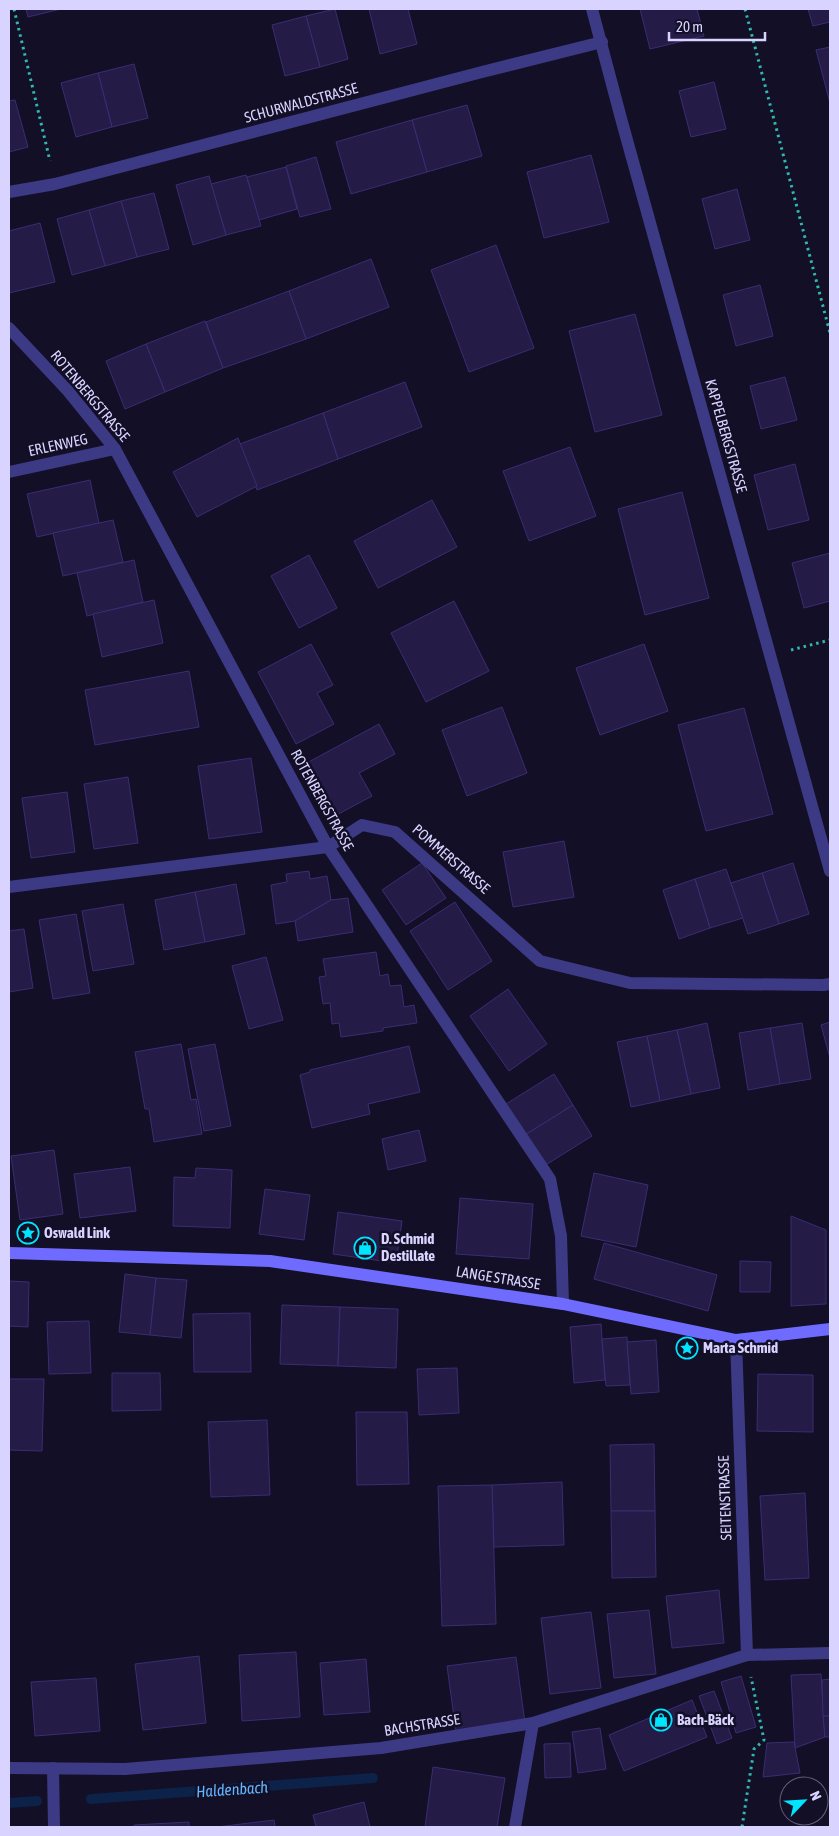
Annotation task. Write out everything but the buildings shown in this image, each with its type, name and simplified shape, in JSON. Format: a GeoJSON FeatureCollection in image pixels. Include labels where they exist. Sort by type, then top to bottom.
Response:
{"type":"FeatureCollection","features":[{"type":"Feature","properties":{"kind":"main road","name":"LANGE STRASSE"},"geometry":{"type":"LineString","coordinates":[[9,1253],[270,1261],[563,1304],[736,1340],[830,1329]]}},
{"type":"Feature","properties":{"kind":"street","name":"KAPPELBERGSTRASSE"},"geometry":{"type":"LineString","coordinates":[[592,9],[830,871]]}},
{"type":"Feature","properties":{"kind":"street","name":"SCHURWALDSTRASSE"},"geometry":{"type":"LineString","coordinates":[[9,192],[56,184],[602,42]]}},
{"type":"Feature","properties":{"kind":"street","name":"ROTENBERGSTRASSE"},"geometry":{"type":"LineString","coordinates":[[9,328],[68,391],[115,449],[328,847],[550,1179],[561,1236],[563,1304]]}},
{"type":"Feature","properties":{"kind":"street","name":"ERLENWEG"},"geometry":{"type":"LineString","coordinates":[[9,472],[115,449]]}},
{"type":"Feature","properties":{"kind":"street","name":"POMMERSTRASSE"},"geometry":{"type":"LineString","coordinates":[[9,888],[328,847],[362,825],[395,832],[540,961],[630,983],[830,984]]}},
{"type":"Feature","properties":{"kind":"street","name":"SEITENSTRASSE"},"geometry":{"type":"LineString","coordinates":[[736,1340],[747,1655]]}},
{"type":"Feature","properties":{"kind":"street","name":"BACHSTRASSE"},"geometry":{"type":"LineString","coordinates":[[9,1768],[125,1768],[381,1748],[533,1723],[747,1655],[830,1654]]}},
{"type":"Feature","properties":{"kind":"street"},"geometry":{"type":"LineString","coordinates":[[515,1827],[533,1723]]}},
{"type":"Feature","properties":{"kind":"street"},"geometry":{"type":"LineString","coordinates":[[52,1768],[54,1827]]}},
{"type":"Feature","properties":{"kind":"path"},"geometry":{"type":"LineString","coordinates":[[14,9],[56,184]]}},
{"type":"Feature","properties":{"kind":"path"},"geometry":{"type":"LineString","coordinates":[[745,9],[830,334]]}},
{"type":"Feature","properties":{"kind":"path"},"geometry":{"type":"LineString","coordinates":[[770,655],[830,640]]}},
{"type":"Feature","properties":{"kind":"path"},"geometry":{"type":"LineString","coordinates":[[742,1827],[754,1749],[764,1740],[747,1655]]}},
{"type":"Feature","properties":{"kind":"waterway","name":"Haldenbach"},"geometry":{"type":"LineString","coordinates":[[91,1799],[373,1778]]}},
{"type":"Feature","properties":{"kind":"waterway","name":"Haldenbach"},"geometry":{"type":"LineString","coordinates":[[9,1803],[37,1801]]}},
{"type":"Feature","properties":{"kind":"place","name":"Oswald Link"},"geometry":{"type":"Point","coordinates":[28,1233]}},
{"type":"Feature","properties":{"kind":"place","name":"D. Schmid Destillate"},"geometry":{"type":"Point","coordinates":[365,1248]}},
{"type":"Feature","properties":{"kind":"place","name":"Marta Schmid"},"geometry":{"type":"Point","coordinates":[687,1348]}},
{"type":"Feature","properties":{"kind":"place","name":"Bach-Bäck"},"geometry":{"type":"Point","coordinates":[661,1720]}}]}
